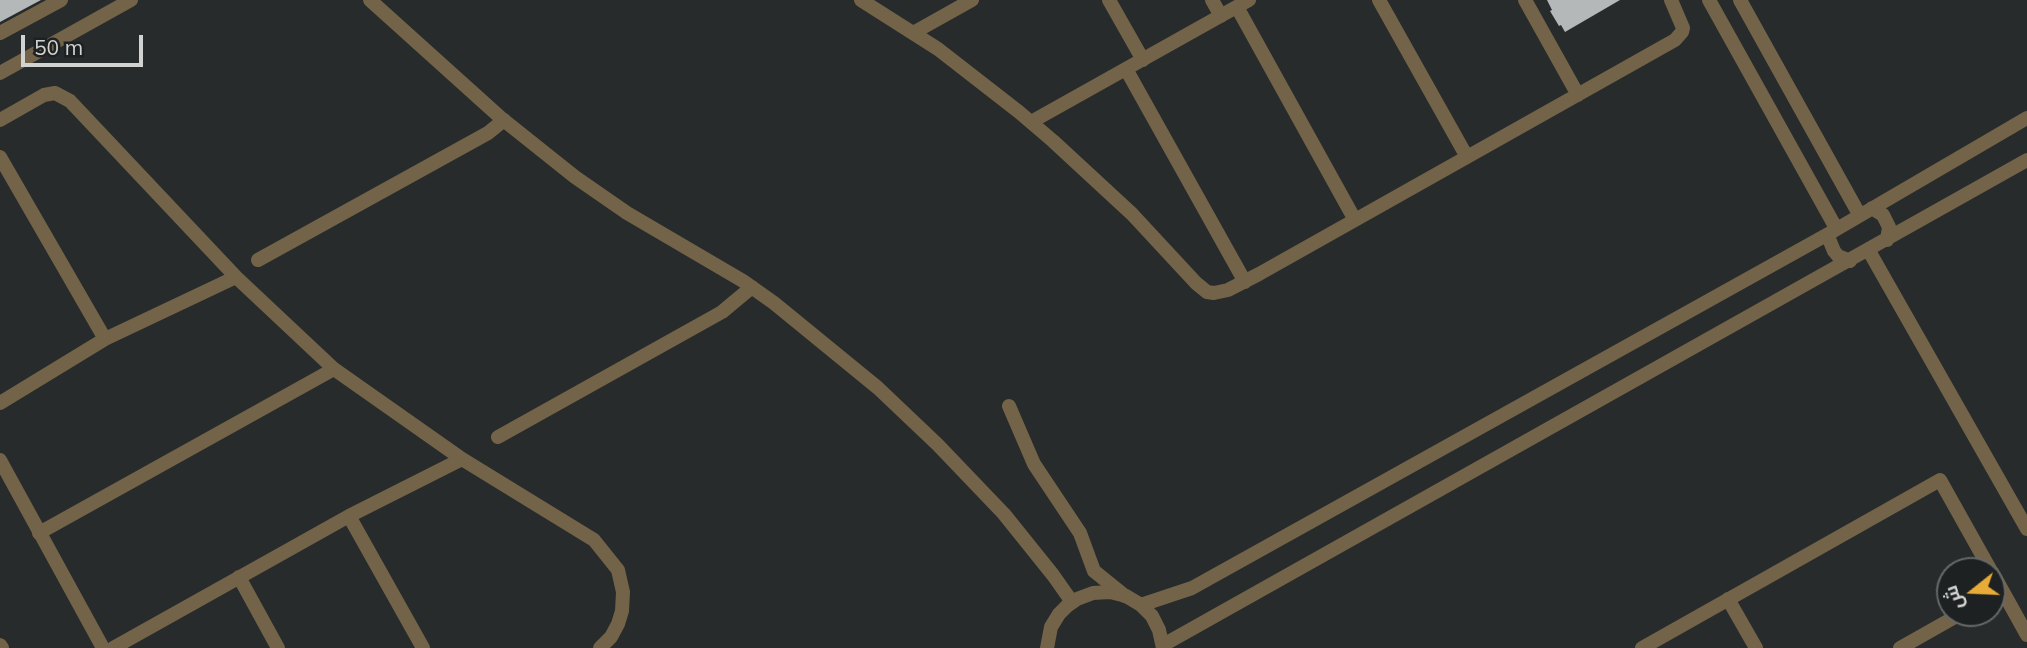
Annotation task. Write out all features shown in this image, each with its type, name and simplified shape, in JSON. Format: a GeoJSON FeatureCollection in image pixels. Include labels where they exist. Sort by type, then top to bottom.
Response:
{"type":"FeatureCollection","features":[{"type":"Feature","properties":{"kind":"street"},"geometry":{"type":"LineString","coordinates":[[0,33],[61,0]]}},
{"type":"Feature","properties":{"kind":"street"},"geometry":{"type":"LineString","coordinates":[[0,74],[131,0]]}},
{"type":"Feature","properties":{"kind":"street"},"geometry":{"type":"LineString","coordinates":[[861,0],[980,80],[1031,122],[1132,214],[1201,288],[1207,292],[1220,293],[1245,282],[1356,220],[1679,36],[1682,22],[1671,0]]}},
{"type":"Feature","properties":{"kind":"street"},"geometry":{"type":"LineString","coordinates":[[913,33],[972,0]]}},
{"type":"Feature","properties":{"kind":"street"},"geometry":{"type":"LineString","coordinates":[[1109,0],[1143,60]]}},
{"type":"Feature","properties":{"kind":"street"},"geometry":{"type":"LineString","coordinates":[[1212,0],[1221,16]]}},
{"type":"Feature","properties":{"kind":"street"},"geometry":{"type":"LineString","coordinates":[[1379,0],[1467,157]]}},
{"type":"Feature","properties":{"kind":"street"},"geometry":{"type":"LineString","coordinates":[[1525,0],[1578,94]]}},
{"type":"Feature","properties":{"kind":"street"},"geometry":{"type":"LineString","coordinates":[[1709,0],[1833,230]]}},
{"type":"Feature","properties":{"kind":"street"},"geometry":{"type":"LineString","coordinates":[[1740,0],[1865,211]]}},
{"type":"Feature","properties":{"kind":"street"},"geometry":{"type":"LineString","coordinates":[[374,1],[444,68],[575,177],[627,213],[752,287],[878,388],[938,445],[1004,514],[1072,602]]}},
{"type":"Feature","properties":{"kind":"street"},"geometry":{"type":"LineString","coordinates":[[1031,122],[1243,3],[1356,220]]}},
{"type":"Feature","properties":{"kind":"street"},"geometry":{"type":"LineString","coordinates":[[1126,69],[1245,282]]}},
{"type":"Feature","properties":{"kind":"street"},"geometry":{"type":"LineString","coordinates":[[0,120],[44,95],[55,93],[70,101],[236,277],[334,369],[463,459],[594,540],[618,570],[623,592],[622,611],[611,637],[600,648]]}},
{"type":"Feature","properties":{"kind":"street"},"geometry":{"type":"LineString","coordinates":[[1141,605],[1192,588],[1833,230],[2027,118]]}},
{"type":"Feature","properties":{"kind":"street"},"geometry":{"type":"LineString","coordinates":[[258,260],[488,133],[504,120]]}},
{"type":"Feature","properties":{"kind":"street"},"geometry":{"type":"LineString","coordinates":[[0,157],[105,339]]}},
{"type":"Feature","properties":{"kind":"street"},"geometry":{"type":"LineString","coordinates":[[1009,406],[1034,464],[1080,533],[1094,571],[1111,586],[1141,605],[1159,630],[1163,646],[2027,160]]}},
{"type":"Feature","properties":{"kind":"street"},"geometry":{"type":"LineString","coordinates":[[1865,211],[1878,211],[1886,221],[1887,240]]}},
{"type":"Feature","properties":{"kind":"street"},"geometry":{"type":"LineString","coordinates":[[1833,230],[1829,239],[1834,251],[1850,261]]}},
{"type":"Feature","properties":{"kind":"street"},"geometry":{"type":"LineString","coordinates":[[1869,251],[2027,529]]}},
{"type":"Feature","properties":{"kind":"street"},"geometry":{"type":"LineString","coordinates":[[0,403],[105,339],[236,277]]}},
{"type":"Feature","properties":{"kind":"street"},"geometry":{"type":"LineString","coordinates":[[498,437],[722,312],[752,287]]}},
{"type":"Feature","properties":{"kind":"street"},"geometry":{"type":"LineString","coordinates":[[39,533],[334,369]]}},
{"type":"Feature","properties":{"kind":"street"},"geometry":{"type":"LineString","coordinates":[[113,648],[130,644],[239,577],[349,516],[463,459]]}},
{"type":"Feature","properties":{"kind":"street"},"geometry":{"type":"LineString","coordinates":[[0,460],[103,648]]}},
{"type":"Feature","properties":{"kind":"street"},"geometry":{"type":"LineString","coordinates":[[1642,648],[1940,480],[1984,557]]}},
{"type":"Feature","properties":{"kind":"street"},"geometry":{"type":"LineString","coordinates":[[349,516],[424,648]]}},
{"type":"Feature","properties":{"kind":"street"},"geometry":{"type":"LineString","coordinates":[[239,577],[278,648]]}},
{"type":"Feature","properties":{"kind":"street"},"geometry":{"type":"LineString","coordinates":[[1047,648],[1051,627],[1059,614],[1072,602],[1093,593],[1110,592],[1126,596]]}},
{"type":"Feature","properties":{"kind":"street"},"geometry":{"type":"LineString","coordinates":[[1728,599],[1756,648]]}},
{"type":"Feature","properties":{"kind":"street"},"geometry":{"type":"LineString","coordinates":[[2006,606],[2027,635]]}},
{"type":"Feature","properties":{"kind":"street"},"geometry":{"type":"LineString","coordinates":[[1900,648],[1937,627]]}},
{"type":"Feature","properties":{"kind":"building"},"geometry":{"type":"Polygon","coordinates":[[[0,0],[41,0],[0,22],[0,0]]]}},
{"type":"Feature","properties":{"kind":"building"},"geometry":{"type":"Polygon","coordinates":[[[1547,0],[1620,0],[1565,32],[1550,11],[1552,10],[1547,0]]]}}]}
